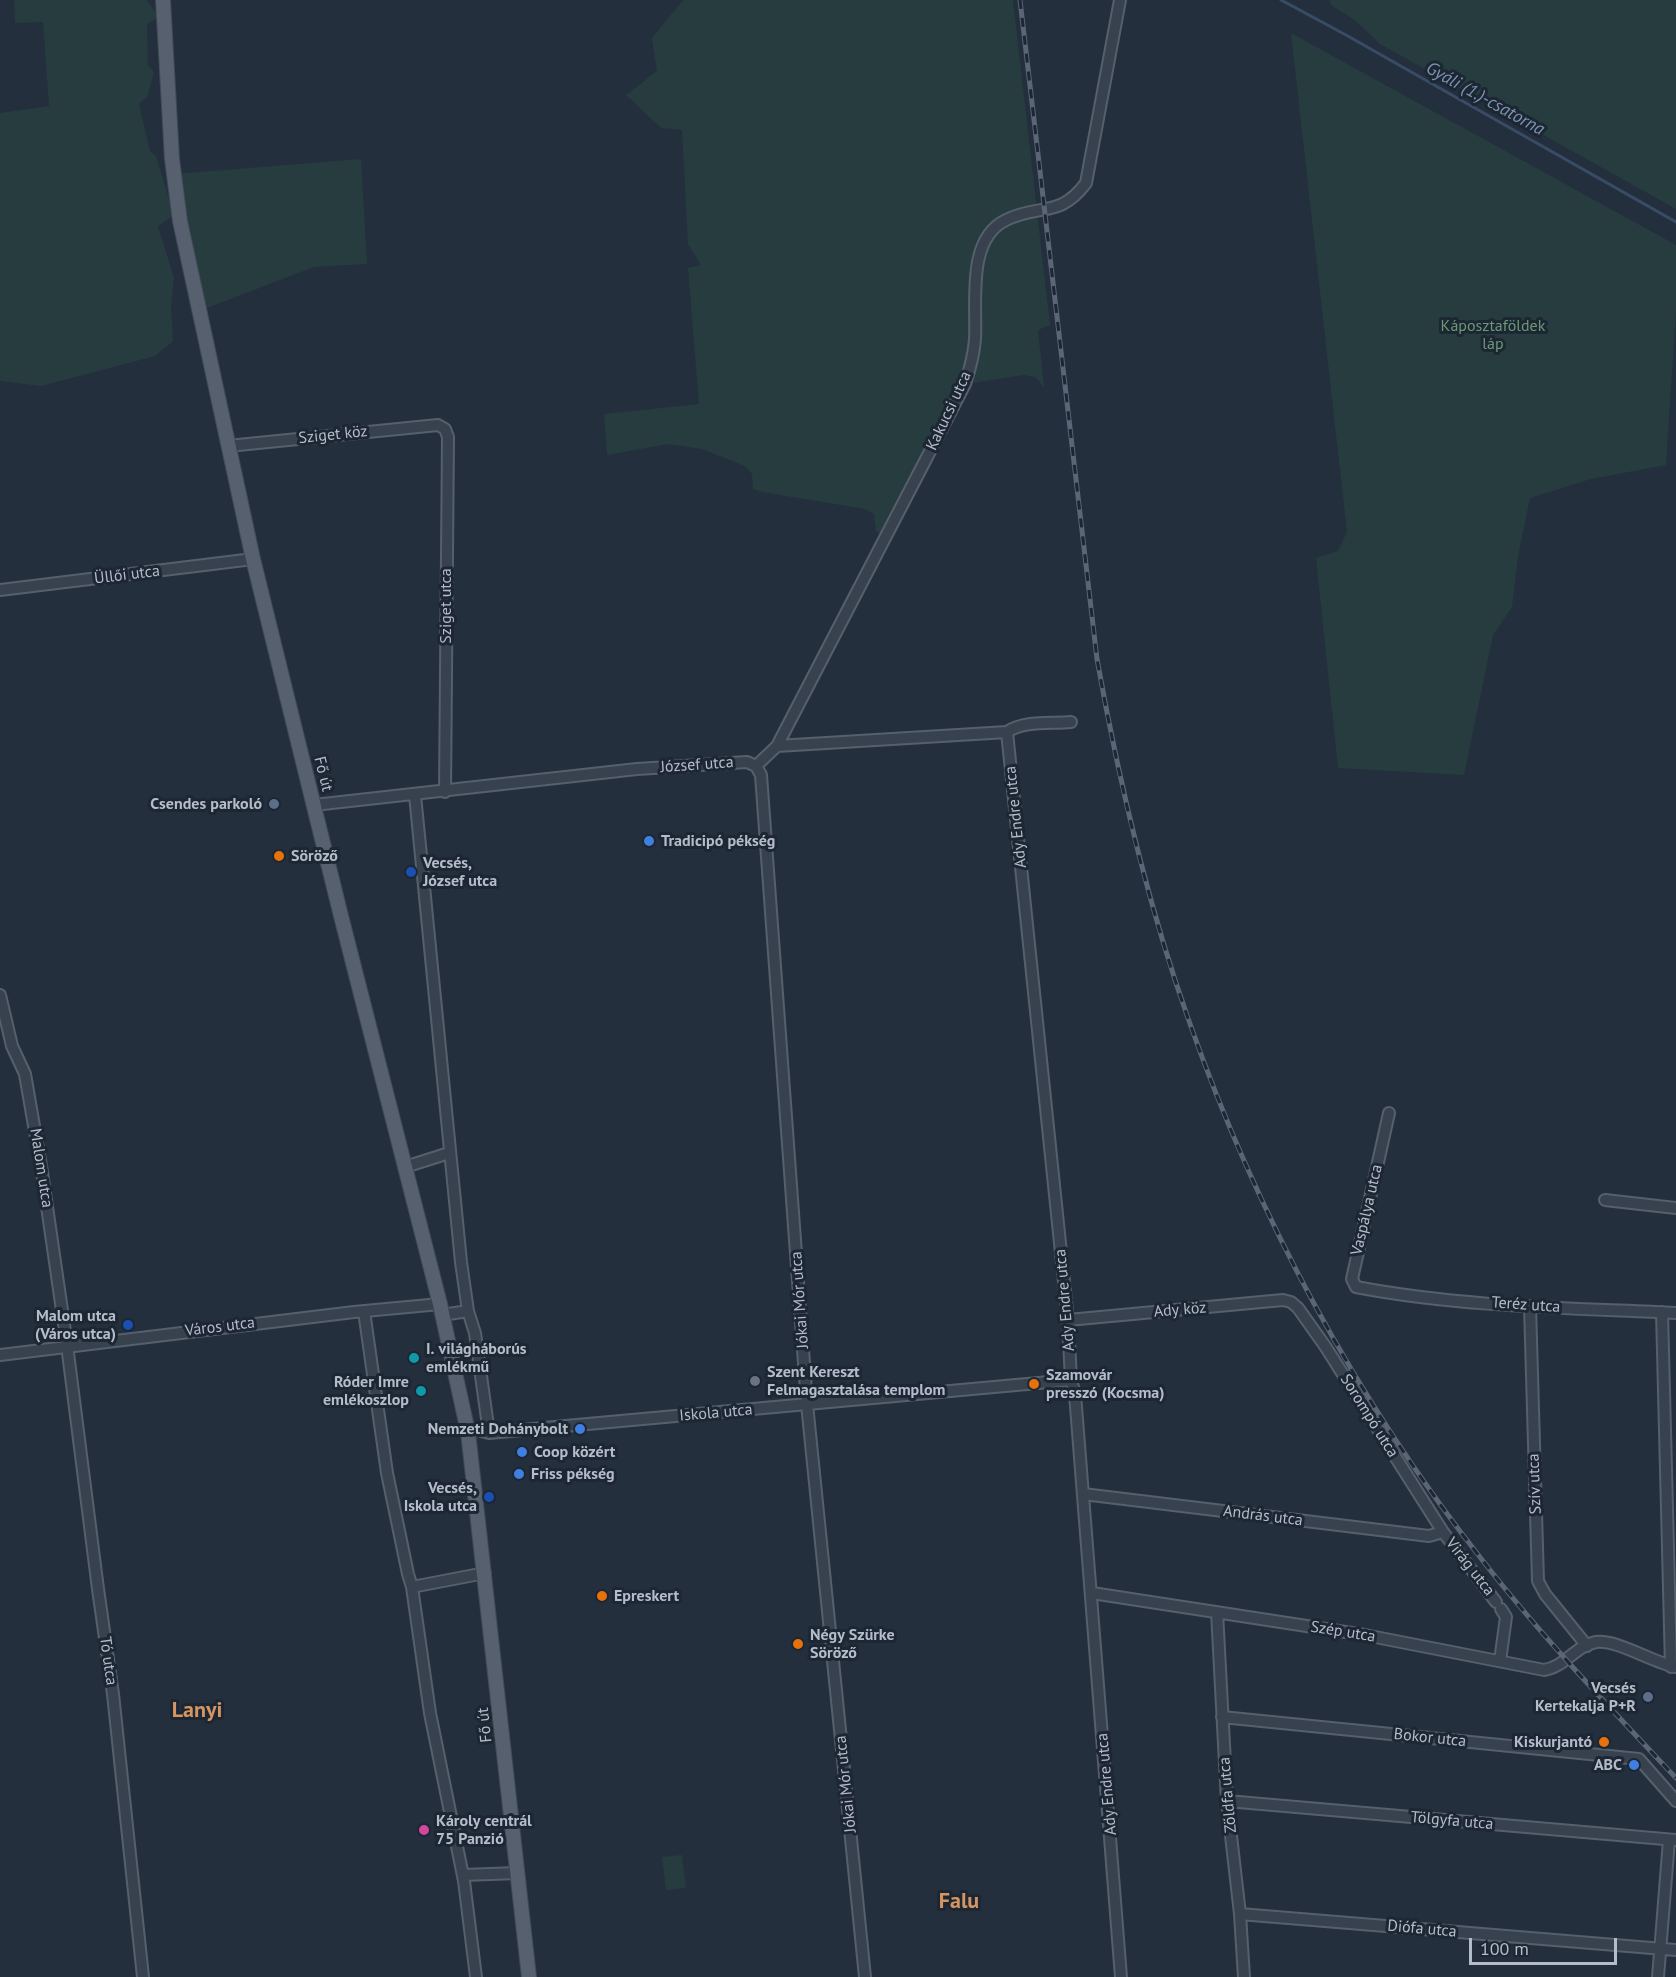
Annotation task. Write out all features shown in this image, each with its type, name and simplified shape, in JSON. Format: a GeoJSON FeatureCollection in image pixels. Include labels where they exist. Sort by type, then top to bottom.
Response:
{"type":"FeatureCollection","features":[{"type":"Feature","properties":{"kind":"main road","name":"Fő út"},"geometry":{"type":"LineString","coordinates":[[163,0],[172,159],[180,221],[253,559],[441,1310],[468,1432],[529,1977]]}},
{"type":"Feature","properties":{"kind":"street","name":"Kakucsi utca"},"geometry":{"type":"LineString","coordinates":[[777,746],[965,384],[974,351],[976,270],[982,249],[989,236],[1003,221],[1063,206],[1086,183],[1120,0]]}},
{"type":"Feature","properties":{"kind":"street","name":"Sziget köz"},"geometry":{"type":"LineString","coordinates":[[228,446],[438,425]]}},
{"type":"Feature","properties":{"kind":"street","name":"Sziget utca"},"geometry":{"type":"LineString","coordinates":[[438,425],[445,429],[448,437],[445,792]]}},
{"type":"Feature","properties":{"kind":"street","name":"Üllői utca"},"geometry":{"type":"LineString","coordinates":[[0,590],[253,559]]}},
{"type":"Feature","properties":{"kind":"street"},"geometry":{"type":"LineString","coordinates":[[777,746],[1007,732],[1013,727],[1023,725],[1071,722]]}},
{"type":"Feature","properties":{"kind":"street","name":"Ady Endre utca"},"geometry":{"type":"LineString","coordinates":[[1007,732],[1068,1320],[1071,1380],[1075,1394],[1121,1977]]}},
{"type":"Feature","properties":{"kind":"street","name":"József utca"},"geometry":{"type":"LineString","coordinates":[[314,805],[637,769],[747,762],[756,766],[777,746]]}},
{"type":"Feature","properties":{"kind":"street","name":"Jókai Mór utca"},"geometry":{"type":"LineString","coordinates":[[756,766],[761,776],[807,1404],[865,1977]]}},
{"type":"Feature","properties":{"kind":"street"},"geometry":{"type":"LineString","coordinates":[[415,795],[449,1153],[468,1311],[475,1333],[489,1433]]}},
{"type":"Feature","properties":{"kind":"street","name":"Malom utca"},"geometry":{"type":"LineString","coordinates":[[0,995],[12,1046],[25,1074],[67,1345]]}},
{"type":"Feature","properties":{"kind":"street"},"geometry":{"type":"LineString","coordinates":[[0,1048],[12,1046]]}},
{"type":"Feature","properties":{"kind":"street","name":"Vaspálya utca"},"geometry":{"type":"LineString","coordinates":[[1376,1291],[1356,1287],[1352,1279],[1389,1113]]}},
{"type":"Feature","properties":{"kind":"street"},"geometry":{"type":"LineString","coordinates":[[405,1167],[449,1153]]}},
{"type":"Feature","properties":{"kind":"street"},"geometry":{"type":"LineString","coordinates":[[1605,1200],[1676,1208]]}},
{"type":"Feature","properties":{"kind":"street","name":"Teréz utca"},"geometry":{"type":"LineString","coordinates":[[1376,1291],[1530,1306],[1676,1313]]}},
{"type":"Feature","properties":{"kind":"street","name":"Ady köz"},"geometry":{"type":"LineString","coordinates":[[1068,1320],[1283,1300],[1291,1302]]}},
{"type":"Feature","properties":{"kind":"street","name":"Sorompó utca"},"geometry":{"type":"LineString","coordinates":[[1291,1302],[1298,1308],[1325,1346],[1443,1532]]}},
{"type":"Feature","properties":{"kind":"street","name":"Szív utca"},"geometry":{"type":"LineString","coordinates":[[1530,1306],[1538,1581],[1545,1594],[1587,1646]]}},
{"type":"Feature","properties":{"kind":"street"},"geometry":{"type":"LineString","coordinates":[[441,1310],[468,1311]]}},
{"type":"Feature","properties":{"kind":"street","name":"Város utca"},"geometry":{"type":"LineString","coordinates":[[0,1354],[364,1311],[441,1310]]}},
{"type":"Feature","properties":{"kind":"street"},"geometry":{"type":"LineString","coordinates":[[364,1311],[387,1473],[412,1587],[430,1713],[463,1875],[476,1977]]}},
{"type":"Feature","properties":{"kind":"street"},"geometry":{"type":"LineString","coordinates":[[1587,1646],[1596,1642],[1610,1643],[1674,1667],[1662,1312]]}},
{"type":"Feature","properties":{"kind":"street","name":"Tó utca"},"geometry":{"type":"LineString","coordinates":[[67,1345],[113,1694],[143,1977]]}},
{"type":"Feature","properties":{"kind":"street","name":"Iskola utca"},"geometry":{"type":"LineString","coordinates":[[468,1432],[478,1430],[489,1433],[1071,1380]]}},
{"type":"Feature","properties":{"kind":"street","name":"András utca"},"geometry":{"type":"LineString","coordinates":[[1083,1494],[1429,1536],[1443,1532]]}},
{"type":"Feature","properties":{"kind":"street","name":"Virág utca"},"geometry":{"type":"LineString","coordinates":[[1443,1532],[1506,1617],[1500,1661]]}},
{"type":"Feature","properties":{"kind":"street"},"geometry":{"type":"LineString","coordinates":[[412,1587],[485,1573]]}},
{"type":"Feature","properties":{"kind":"street","name":"Szép utca"},"geometry":{"type":"LineString","coordinates":[[1092,1593],[1365,1635],[1544,1670],[1555,1669],[1573,1653],[1587,1646]]}},
{"type":"Feature","properties":{"kind":"street","name":"Zöldfa utca"},"geometry":{"type":"LineString","coordinates":[[1217,1612],[1227,1801],[1240,1914],[1244,1977]]}},
{"type":"Feature","properties":{"kind":"street","name":"Bokor utca"},"geometry":{"type":"LineString","coordinates":[[1222,1717],[1639,1760],[1676,1801]]}},
{"type":"Feature","properties":{"kind":"street","name":"Tölgyfa utca"},"geometry":{"type":"LineString","coordinates":[[1227,1801],[1672,1840]]}},
{"type":"Feature","properties":{"kind":"street"},"geometry":{"type":"LineString","coordinates":[[1658,1977],[1659,1949],[1672,1840]]}},
{"type":"Feature","properties":{"kind":"street"},"geometry":{"type":"LineString","coordinates":[[463,1875],[518,1873]]}},
{"type":"Feature","properties":{"kind":"street","name":"Diófa utca"},"geometry":{"type":"LineString","coordinates":[[1240,1914],[1676,1950]]}},
{"type":"Feature","properties":{"kind":"green space"},"geometry":{"type":"Polygon","coordinates":[[[14,0],[147,0],[159,17],[147,24],[148,65],[154,72],[147,97],[139,104],[150,151],[156,156],[174,215],[158,226],[174,278],[171,307],[173,341],[155,356],[41,386],[0,381],[0,113],[49,106],[43,22],[15,23],[14,0]]]}},
{"type":"Feature","properties":{"kind":"green space"},"geometry":{"type":"Polygon","coordinates":[[[683,0],[1013,0],[1050,325],[1038,330],[1044,387],[1035,377],[1024,375],[965,384],[885,536],[876,531],[874,514],[865,509],[753,489],[752,474],[745,466],[702,449],[668,444],[607,455],[604,414],[699,404],[688,268],[701,265],[688,244],[682,130],[661,128],[626,95],[657,71],[652,38],[683,0]]]}},
{"type":"Feature","properties":{"kind":"green space"},"geometry":{"type":"Polygon","coordinates":[[[1330,0],[1676,0],[1676,209],[1380,44],[1356,21],[1331,5],[1330,0]]]}},
{"type":"Feature","properties":{"kind":"green space","name":"Káposztaföldek láp"},"geometry":{"type":"Polygon","coordinates":[[[1291,33],[1676,245],[1676,312],[1666,465],[1591,479],[1530,498],[1518,556],[1512,607],[1493,635],[1464,775],[1338,768],[1316,558],[1338,551],[1347,532],[1291,33]]]}},
{"type":"Feature","properties":{"kind":"green space"},"geometry":{"type":"Polygon","coordinates":[[[361,159],[367,264],[314,267],[199,311],[174,174],[361,159]]]}},
{"type":"Feature","properties":{"kind":"green space"},"geometry":{"type":"Polygon","coordinates":[[[682,1855],[686,1888],[666,1890],[662,1857],[682,1855]]]}},
{"type":"Feature","properties":{"kind":"waterway","name":"Gyáli (1.)-csatorna"},"geometry":{"type":"LineString","coordinates":[[1281,0],[1676,222]]}},
{"type":"Feature","properties":{"kind":"railway"},"geometry":{"type":"LineString","coordinates":[[1020,0],[1097,659],[1115,751],[1147,887],[1189,1021],[1216,1093],[1278,1235],[1352,1371],[1393,1436],[1437,1500],[1529,1618],[1676,1778]]}},
{"type":"Feature","properties":{"kind":"place","name":"Csendes parkoló"},"geometry":{"type":"Point","coordinates":[274,804]}},
{"type":"Feature","properties":{"kind":"place","name":"Tradicipó pékség"},"geometry":{"type":"Point","coordinates":[649,841]}},
{"type":"Feature","properties":{"kind":"place","name":"Söröző"},"geometry":{"type":"Point","coordinates":[279,856]}},
{"type":"Feature","properties":{"kind":"place","name":"Vecsés, József utca"},"geometry":{"type":"Point","coordinates":[411,872]}},
{"type":"Feature","properties":{"kind":"place","name":"Malom utca (Város utca)"},"geometry":{"type":"Point","coordinates":[128,1325]}},
{"type":"Feature","properties":{"kind":"place","name":"I. világháborús emlékmű"},"geometry":{"type":"Point","coordinates":[414,1358]}},
{"type":"Feature","properties":{"kind":"place","name":"Szent Kereszt Felmagasztalása templom"},"geometry":{"type":"Point","coordinates":[755,1381]}},
{"type":"Feature","properties":{"kind":"place","name":"Szamovár presszó (Kocsma)"},"geometry":{"type":"Point","coordinates":[1034,1384]}},
{"type":"Feature","properties":{"kind":"place","name":"Róder Imre emlékoszlop"},"geometry":{"type":"Point","coordinates":[421,1391]}},
{"type":"Feature","properties":{"kind":"place","name":"Nemzeti Dohánybolt"},"geometry":{"type":"Point","coordinates":[580,1429]}},
{"type":"Feature","properties":{"kind":"place","name":"Coop közért"},"geometry":{"type":"Point","coordinates":[522,1452]}},
{"type":"Feature","properties":{"kind":"place","name":"Friss pékség"},"geometry":{"type":"Point","coordinates":[519,1474]}},
{"type":"Feature","properties":{"kind":"place","name":"Vecsés, Iskola utca"},"geometry":{"type":"Point","coordinates":[489,1497]}},
{"type":"Feature","properties":{"kind":"place","name":"Epreskert"},"geometry":{"type":"Point","coordinates":[602,1596]}},
{"type":"Feature","properties":{"kind":"place","name":"Négy Szürke Söröző"},"geometry":{"type":"Point","coordinates":[798,1644]}},
{"type":"Feature","properties":{"kind":"place","name":"Vecsés Kertekalja P+R"},"geometry":{"type":"Point","coordinates":[1648,1697]}},
{"type":"Feature","properties":{"kind":"place","name":"Kiskurjantó"},"geometry":{"type":"Point","coordinates":[1604,1742]}},
{"type":"Feature","properties":{"kind":"place","name":"ABC"},"geometry":{"type":"Point","coordinates":[1634,1765]}},
{"type":"Feature","properties":{"kind":"place","name":"Károly centrál 75 Panzió"},"geometry":{"type":"Point","coordinates":[424,1830]}},
{"type":"Feature","properties":{"kind":"district","name":"Lanyi"},"geometry":{"type":"Point","coordinates":[197,1711]}},
{"type":"Feature","properties":{"kind":"district","name":"Falu"},"geometry":{"type":"Point","coordinates":[959,1902]}}]}
